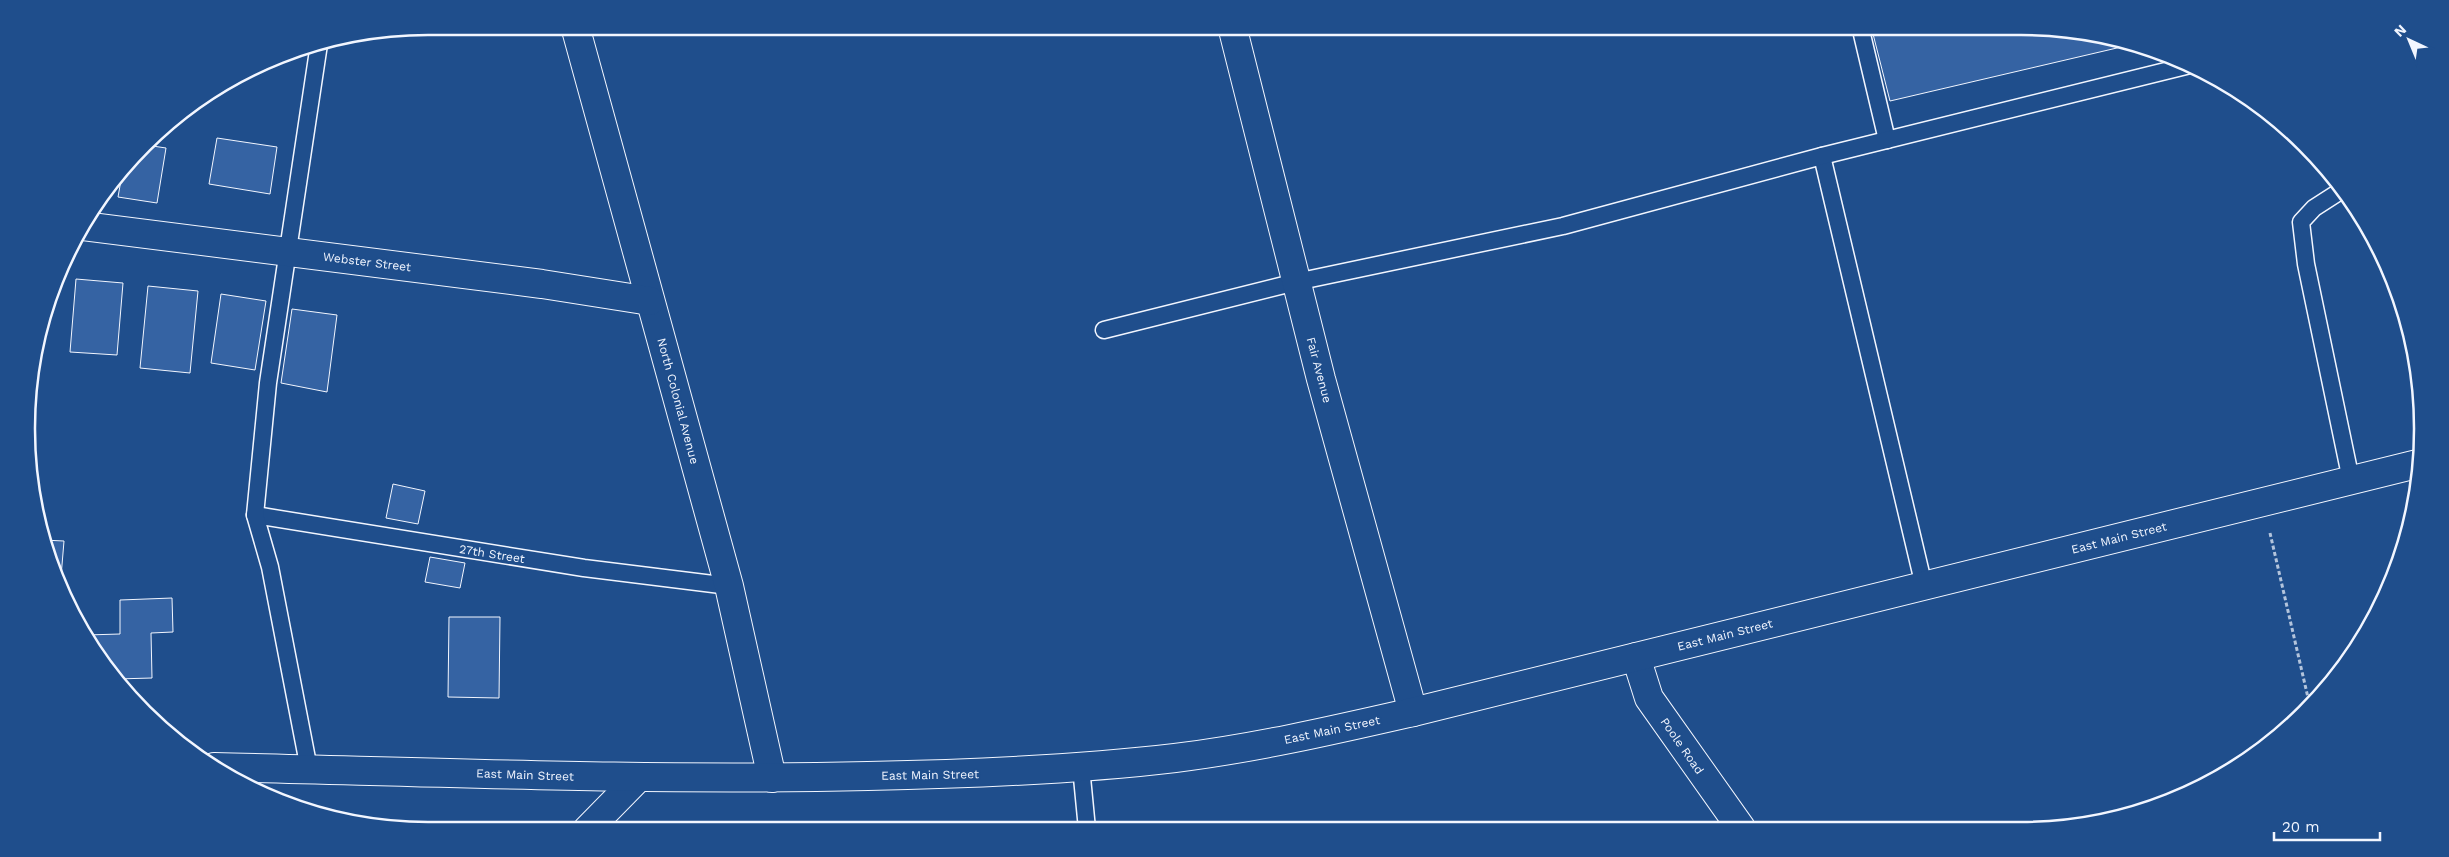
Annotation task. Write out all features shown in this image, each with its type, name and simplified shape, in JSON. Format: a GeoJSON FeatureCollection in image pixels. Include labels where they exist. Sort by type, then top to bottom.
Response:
{"type":"FeatureCollection","features":[{"type":"Feature","properties":{"kind":"street","name":"North Colonial Avenue"},"geometry":{"type":"LineString","coordinates":[[577,35],[729,586],[772,778]]}},
{"type":"Feature","properties":{"kind":"street","name":"Fair Avenue"},"geometry":{"type":"LineString","coordinates":[[1234,35],[1296,282],[1413,712]]}},
{"type":"Feature","properties":{"kind":"street","name":"Webster Street"},"geometry":{"type":"LineString","coordinates":[[91,227],[542,284],[650,301]]}},
{"type":"Feature","properties":{"kind":"street","name":"East Main Street"},"geometry":{"type":"LineString","coordinates":[[229,767],[638,778],[772,778],[978,774],[1176,758],[1284,741],[1413,712],[2412,465]]}},
{"type":"Feature","properties":{"kind":"street","name":"Poole Road"},"geometry":{"type":"LineString","coordinates":[[1636,657],[1649,698],[1737,822]]}},
{"type":"Feature","properties":{"kind":"street"},"geometry":{"type":"LineString","coordinates":[[594,822],[638,778]]}},
{"type":"Feature","properties":{"kind":"lane"},"geometry":{"type":"LineString","coordinates":[[1862,35],[1888,140]]}},
{"type":"Feature","properties":{"kind":"lane"},"geometry":{"type":"LineString","coordinates":[[309,769],[270,567],[255,515],[268,383],[317,51]]}},
{"type":"Feature","properties":{"kind":"lane"},"geometry":{"type":"LineString","coordinates":[[1104,330],[1296,282],[1563,226],[1822,156],[2178,68]]}},
{"type":"Feature","properties":{"kind":"lane"},"geometry":{"type":"LineString","coordinates":[[1822,156],[1924,586]]}},
{"type":"Feature","properties":{"kind":"lane"},"geometry":{"type":"LineString","coordinates":[[2336,194],[2314,208],[2301,222],[2306,264],[2350,480]]}},
{"type":"Feature","properties":{"kind":"lane","name":"27th Street"},"geometry":{"type":"LineString","coordinates":[[255,515],[584,568],[729,586]]}},
{"type":"Feature","properties":{"kind":"lane"},"geometry":{"type":"LineString","coordinates":[[1081,767],[1086,822]]}},
{"type":"Feature","properties":{"kind":"path"},"geometry":{"type":"LineString","coordinates":[[2263,502],[2308,697]]}},
{"type":"Feature","properties":{"kind":"building"},"geometry":{"type":"Polygon","coordinates":[[[1873,35],[2046,36],[2072,38],[2119,47],[1890,101],[1873,35]]]}},
{"type":"Feature","properties":{"kind":"building"},"geometry":{"type":"Polygon","coordinates":[[[217,138],[277,147],[270,194],[209,184],[217,138]]]}},
{"type":"Feature","properties":{"kind":"building"},"geometry":{"type":"Polygon","coordinates":[[[154,146],[166,148],[157,203],[118,197],[120,184],[150,150],[154,146]]]}},
{"type":"Feature","properties":{"kind":"building"},"geometry":{"type":"Polygon","coordinates":[[[76,279],[123,283],[117,355],[70,352],[76,279]]]}},
{"type":"Feature","properties":{"kind":"building"},"geometry":{"type":"Polygon","coordinates":[[[148,286],[198,291],[190,373],[140,368],[148,286]]]}},
{"type":"Feature","properties":{"kind":"building"},"geometry":{"type":"Polygon","coordinates":[[[221,294],[266,301],[255,370],[211,363],[221,294]]]}},
{"type":"Feature","properties":{"kind":"building"},"geometry":{"type":"Polygon","coordinates":[[[292,309],[337,315],[327,392],[281,383],[292,309]]]}},
{"type":"Feature","properties":{"kind":"building"},"geometry":{"type":"Polygon","coordinates":[[[393,484],[425,491],[418,524],[386,518],[393,484]]]}},
{"type":"Feature","properties":{"kind":"building"},"geometry":{"type":"Polygon","coordinates":[[[51,540],[64,541],[62,570],[51,540]]]}},
{"type":"Feature","properties":{"kind":"building"},"geometry":{"type":"Polygon","coordinates":[[[430,557],[465,563],[460,588],[425,582],[430,557]]]}},
{"type":"Feature","properties":{"kind":"building"},"geometry":{"type":"Polygon","coordinates":[[[172,598],[173,632],[151,633],[152,678],[125,679],[94,635],[120,634],[120,600],[172,598]]]}},
{"type":"Feature","properties":{"kind":"building"},"geometry":{"type":"Polygon","coordinates":[[[449,617],[500,617],[499,698],[448,697],[449,617]]]}}]}
